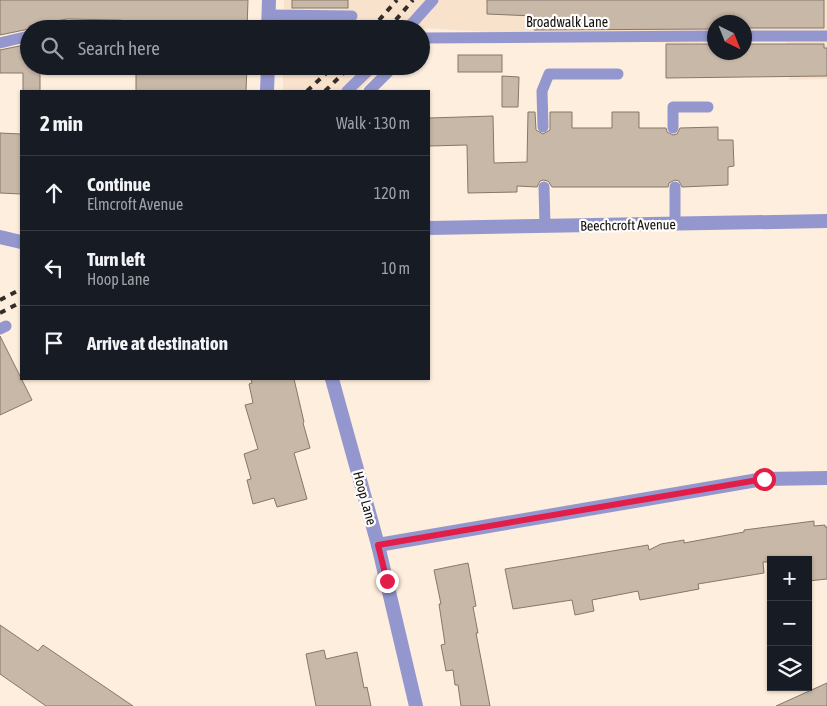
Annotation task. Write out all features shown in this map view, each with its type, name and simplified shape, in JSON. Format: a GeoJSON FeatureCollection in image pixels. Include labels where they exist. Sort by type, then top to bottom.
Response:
{"type":"FeatureCollection","features":[{"type":"Feature","properties":{"kind":"street"},"geometry":{"type":"LineString","coordinates":[[268,20],[269,0]]}},
{"type":"Feature","properties":{"kind":"street"},"geometry":{"type":"LineString","coordinates":[[267,90],[268,75]]}},
{"type":"Feature","properties":{"kind":"street","name":"Beechcroft Avenue"},"geometry":{"type":"LineString","coordinates":[[430,228],[827,221]]}},
{"type":"Feature","properties":{"kind":"street"},"geometry":{"type":"LineString","coordinates":[[0,238],[20,239]]}},
{"type":"Feature","properties":{"kind":"street","name":"Hoop Lane"},"geometry":{"type":"LineString","coordinates":[[332,380],[378,545],[416,706]]}},
{"type":"Feature","properties":{"kind":"street"},"geometry":{"type":"LineString","coordinates":[[378,545],[764,479],[827,478]]}},
{"type":"Feature","properties":{"kind":"lane"},"geometry":{"type":"LineString","coordinates":[[415,20],[433,0]]}},
{"type":"Feature","properties":{"kind":"lane"},"geometry":{"type":"LineString","coordinates":[[296,20],[352,16]]}},
{"type":"Feature","properties":{"kind":"lane","name":"Broadwalk Lane"},"geometry":{"type":"LineString","coordinates":[[430,38],[707,36]]}},
{"type":"Feature","properties":{"kind":"lane"},"geometry":{"type":"LineString","coordinates":[[752,36],[827,36]]}},
{"type":"Feature","properties":{"kind":"lane"},"geometry":{"type":"LineString","coordinates":[[0,43],[20,38]]}},
{"type":"Feature","properties":{"kind":"lane"},"geometry":{"type":"LineString","coordinates":[[543,127],[542,91],[549,74],[618,74]]}},
{"type":"Feature","properties":{"kind":"lane"},"geometry":{"type":"LineString","coordinates":[[348,90],[364,75]]}},
{"type":"Feature","properties":{"kind":"lane"},"geometry":{"type":"LineString","coordinates":[[371,90],[385,75]]}},
{"type":"Feature","properties":{"kind":"lane"},"geometry":{"type":"LineString","coordinates":[[673,128],[672,107],[708,107]]}},
{"type":"Feature","properties":{"kind":"lane"},"geometry":{"type":"LineString","coordinates":[[544,187],[546,226]]}},
{"type":"Feature","properties":{"kind":"lane"},"geometry":{"type":"LineString","coordinates":[[675,187],[675,224]]}},
{"type":"Feature","properties":{"kind":"shaded area"},"geometry":{"type":"Polygon","coordinates":[[[284,0],[827,0],[827,79],[789,80],[787,42],[752,42],[752,15],[707,15],[707,43],[670,43],[430,28],[430,20],[284,20],[284,0]]]}},
{"type":"Feature","properties":{"kind":"shaded area"},"geometry":{"type":"Polygon","coordinates":[[[283,75],[375,75],[360,90],[283,90],[283,75]]]}},
{"type":"Feature","properties":{"kind":"building"},"geometry":{"type":"Polygon","coordinates":[[[0,0],[248,0],[247,20],[20,20],[20,31],[0,35],[0,0]]]}},
{"type":"Feature","properties":{"kind":"building"},"geometry":{"type":"Polygon","coordinates":[[[292,0],[348,0],[348,8],[292,8],[292,0]]]}},
{"type":"Feature","properties":{"kind":"building"},"geometry":{"type":"Polygon","coordinates":[[[487,0],[824,0],[824,28],[752,28],[752,15],[707,15],[707,29],[534,30],[534,16],[487,14],[487,0]]]}},
{"type":"Feature","properties":{"kind":"building"},"geometry":{"type":"Polygon","coordinates":[[[666,44],[707,44],[707,60],[752,60],[752,44],[824,44],[824,48],[827,48],[827,76],[666,78],[666,44]]]}},
{"type":"Feature","properties":{"kind":"building"},"geometry":{"type":"Polygon","coordinates":[[[20,46],[20,73],[0,73],[0,50],[20,46]]]}},
{"type":"Feature","properties":{"kind":"building"},"geometry":{"type":"Polygon","coordinates":[[[458,55],[502,55],[502,72],[458,72],[458,55]]]}},
{"type":"Feature","properties":{"kind":"building"},"geometry":{"type":"Polygon","coordinates":[[[23,75],[40,75],[40,90],[23,90],[23,75]]]}},
{"type":"Feature","properties":{"kind":"building"},"geometry":{"type":"Polygon","coordinates":[[[136,75],[247,75],[246,90],[136,90],[136,75]]]}},
{"type":"Feature","properties":{"kind":"building"},"geometry":{"type":"Polygon","coordinates":[[[502,76],[519,77],[518,107],[502,107],[502,76]]]}},
{"type":"Feature","properties":{"kind":"building"},"geometry":{"type":"Polygon","coordinates":[[[528,112],[535,112],[536,130],[543,134],[550,130],[550,112],[572,112],[572,128],[612,128],[612,112],[639,112],[639,128],[666,128],[667,132],[673,135],[677,134],[680,128],[718,127],[718,140],[733,140],[734,166],[728,167],[728,185],[682,187],[679,181],[675,180],[669,183],[668,187],[552,187],[548,181],[543,180],[540,181],[537,187],[517,186],[517,192],[468,193],[467,145],[430,146],[430,118],[493,116],[494,163],[527,162],[528,112]]]}},
{"type":"Feature","properties":{"kind":"building"},"geometry":{"type":"Polygon","coordinates":[[[0,133],[20,134],[20,194],[0,193],[0,133]]]}},
{"type":"Feature","properties":{"kind":"building"},"geometry":{"type":"Polygon","coordinates":[[[0,336],[20,376],[20,380],[22,380],[32,400],[0,415],[0,336]]]}},
{"type":"Feature","properties":{"kind":"building"},"geometry":{"type":"Polygon","coordinates":[[[251,380],[294,380],[310,448],[294,453],[307,499],[277,507],[274,498],[253,504],[247,480],[251,479],[244,454],[258,449],[245,405],[253,403],[249,384],[252,383],[251,380]]]}},
{"type":"Feature","properties":{"kind":"building"},"geometry":{"type":"Polygon","coordinates":[[[814,521],[814,526],[825,525],[827,527],[827,579],[812,581],[812,556],[767,556],[767,562],[763,562],[764,573],[698,584],[699,589],[640,600],[638,591],[592,600],[594,611],[575,615],[572,600],[513,609],[505,569],[648,545],[649,550],[661,544],[684,540],[684,543],[744,532],[744,530],[814,521]]]}},
{"type":"Feature","properties":{"kind":"building"},"geometry":{"type":"Polygon","coordinates":[[[468,563],[476,606],[473,607],[478,633],[476,633],[490,706],[461,706],[458,685],[455,685],[453,670],[446,671],[441,645],[445,644],[439,604],[441,604],[434,570],[468,563]]]}},
{"type":"Feature","properties":{"kind":"building"},"geometry":{"type":"Polygon","coordinates":[[[0,625],[38,651],[43,645],[133,706],[46,706],[0,674],[0,625]]]}},
{"type":"Feature","properties":{"kind":"building"},"geometry":{"type":"Polygon","coordinates":[[[324,650],[326,659],[357,652],[364,688],[367,687],[371,706],[316,706],[306,654],[324,650]]]}},
{"type":"Feature","properties":{"kind":"building"},"geometry":{"type":"Polygon","coordinates":[[[827,683],[827,706],[776,706],[812,691],[827,683]]]}},
{"type":"Feature","properties":{"kind":"railway"},"geometry":{"type":"LineString","coordinates":[[379,20],[397,0]]}},
{"type":"Feature","properties":{"kind":"railway"},"geometry":{"type":"LineString","coordinates":[[396,20],[413,0]]}},
{"type":"Feature","properties":{"kind":"railway"},"geometry":{"type":"LineString","coordinates":[[308,90],[324,75]]}},
{"type":"Feature","properties":{"kind":"railway"},"geometry":{"type":"LineString","coordinates":[[326,90],[342,75]]}},
{"type":"Feature","properties":{"kind":"railway"},"geometry":{"type":"LineString","coordinates":[[0,300],[20,290]]}},
{"type":"Feature","properties":{"kind":"railway"},"geometry":{"type":"LineString","coordinates":[[0,313],[20,303]]}},
{"type":"Feature","properties":{"kind":"route"},"geometry":{"type":"LineString","coordinates":[[387,581],[378,545],[764,479]]}}]}
